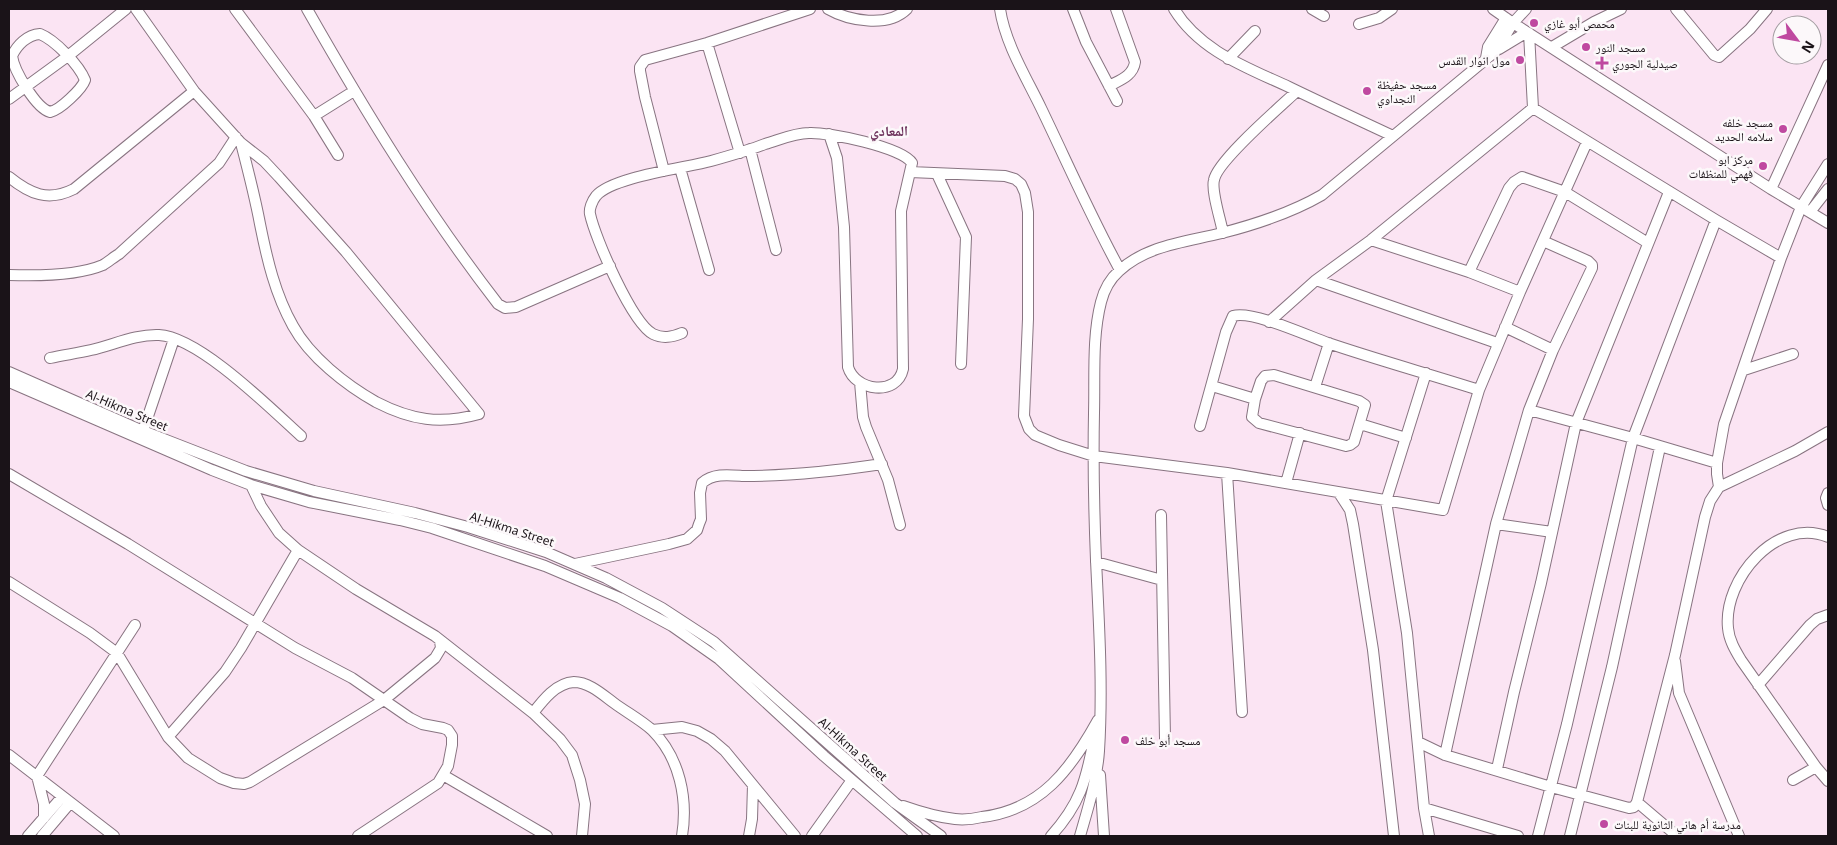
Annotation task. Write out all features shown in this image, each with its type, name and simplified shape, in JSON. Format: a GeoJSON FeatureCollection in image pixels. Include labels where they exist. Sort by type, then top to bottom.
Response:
{"type":"FeatureCollection","features":[{"type":"Feature","properties":{"kind":"street"},"geometry":{"type":"LineString","coordinates":[[9,99],[68,56],[126,9]]}},
{"type":"Feature","properties":{"kind":"street"},"geometry":{"type":"LineString","coordinates":[[136,9],[194,91],[239,140],[269,166],[346,252],[479,414],[462,419],[437,420],[403,415],[355,390],[330,370],[306,344],[292,325],[268,262],[239,140]]}},
{"type":"Feature","properties":{"kind":"street"},"geometry":{"type":"LineString","coordinates":[[235,9],[314,116],[338,155]]}},
{"type":"Feature","properties":{"kind":"street"},"geometry":{"type":"LineString","coordinates":[[307,9],[354,91],[409,180],[498,304],[505,308],[516,307],[610,266]]}},
{"type":"Feature","properties":{"kind":"street"},"geometry":{"type":"LineString","coordinates":[[664,171],[645,96],[640,67],[645,60],[707,43],[810,9]]}},
{"type":"Feature","properties":{"kind":"street"},"geometry":{"type":"LineString","coordinates":[[828,9],[840,16],[856,21],[894,18],[907,9]]}},
{"type":"Feature","properties":{"kind":"street"},"geometry":{"type":"LineString","coordinates":[[1000,9],[1010,42],[1092,218],[1120,270]]}},
{"type":"Feature","properties":{"kind":"street"},"geometry":{"type":"LineString","coordinates":[[1073,9],[1086,42],[1117,101]]}},
{"type":"Feature","properties":{"kind":"street"},"geometry":{"type":"LineString","coordinates":[[1109,86],[1130,74],[1134,69],[1135,62],[1116,9]]}},
{"type":"Feature","properties":{"kind":"street"},"geometry":{"type":"LineString","coordinates":[[1174,9],[1185,25],[1198,38],[1228,58],[1394,136]]}},
{"type":"Feature","properties":{"kind":"street"},"geometry":{"type":"LineString","coordinates":[[1312,9],[1324,16]]}},
{"type":"Feature","properties":{"kind":"street"},"geometry":{"type":"LineString","coordinates":[[1359,24],[1379,18],[1392,9]]}},
{"type":"Feature","properties":{"kind":"street"},"geometry":{"type":"LineString","coordinates":[[1493,9],[1771,189],[1828,223]]}},
{"type":"Feature","properties":{"kind":"street"},"geometry":{"type":"LineString","coordinates":[[1486,58],[1488,47],[1509,21],[1526,9]]}},
{"type":"Feature","properties":{"kind":"street"},"geometry":{"type":"LineString","coordinates":[[1552,47],[1594,22],[1621,9]]}},
{"type":"Feature","properties":{"kind":"street"},"geometry":{"type":"LineString","coordinates":[[1676,9],[1714,55],[1719,57],[1750,29],[1767,9]]}},
{"type":"Feature","properties":{"kind":"street"},"geometry":{"type":"LineString","coordinates":[[1496,51],[1509,21]]}},
{"type":"Feature","properties":{"kind":"street"},"geometry":{"type":"LineString","coordinates":[[1228,58],[1255,31]]}},
{"type":"Feature","properties":{"kind":"street"},"geometry":{"type":"LineString","coordinates":[[1104,836],[1099,751],[1101,657],[1096,562],[1094,456],[1098,315],[1106,288],[1120,270],[1133,260],[1153,250],[1224,233],[1274,218],[1322,194],[1486,58],[1528,33]]}},
{"type":"Feature","properties":{"kind":"street"},"geometry":{"type":"LineString","coordinates":[[1528,33],[1533,108]]}},
{"type":"Feature","properties":{"kind":"street"},"geometry":{"type":"LineString","coordinates":[[34,35],[44,36],[68,56],[85,80],[82,86],[61,107],[54,111],[47,111],[25,86],[16,70],[12,56],[15,49],[34,35]]}},
{"type":"Feature","properties":{"kind":"street"},"geometry":{"type":"LineString","coordinates":[[707,43],[745,151],[776,250]]}},
{"type":"Feature","properties":{"kind":"street"},"geometry":{"type":"LineString","coordinates":[[1771,189],[1828,65]]}},
{"type":"Feature","properties":{"kind":"street"},"geometry":{"type":"LineString","coordinates":[[9,177],[30,192],[58,196],[74,190],[194,91]]}},
{"type":"Feature","properties":{"kind":"street"},"geometry":{"type":"LineString","coordinates":[[314,116],[354,91]]}},
{"type":"Feature","properties":{"kind":"street"},"geometry":{"type":"LineString","coordinates":[[1224,233],[1213,182],[1216,174],[1228,158],[1297,91]]}},
{"type":"Feature","properties":{"kind":"street"},"geometry":{"type":"LineString","coordinates":[[1533,108],[1780,258]]}},
{"type":"Feature","properties":{"kind":"street"},"geometry":{"type":"LineString","coordinates":[[1269,322],[1316,280],[1371,240],[1533,108]]}},
{"type":"Feature","properties":{"kind":"street"},"geometry":{"type":"LineString","coordinates":[[682,333],[667,338],[652,334],[640,322],[610,266],[590,212],[593,200],[605,189],[636,178],[745,151],[801,133],[829,134],[881,146],[898,152],[911,161],[912,167],[901,211],[902,376],[893,385],[873,387],[855,379],[848,367],[844,227],[837,158],[829,134]]}},
{"type":"Feature","properties":{"kind":"street"},"geometry":{"type":"LineString","coordinates":[[9,275],[53,274],[82,270],[103,264],[119,254],[219,163],[239,140]]}},
{"type":"Feature","properties":{"kind":"street"},"geometry":{"type":"LineString","coordinates":[[910,172],[1005,176],[1015,179],[1022,184],[1026,198],[1029,233],[1024,401],[1026,423],[1035,435],[1094,456],[1227,473],[1443,510],[1479,390],[1520,292],[1587,142]]}},
{"type":"Feature","properties":{"kind":"street"},"geometry":{"type":"LineString","coordinates":[[1719,487],[1717,474],[1724,424],[1744,370],[1780,258],[1828,164]]}},
{"type":"Feature","properties":{"kind":"street"},"geometry":{"type":"LineString","coordinates":[[680,168],[709,270]]}},
{"type":"Feature","properties":{"kind":"street"},"geometry":{"type":"LineString","coordinates":[[937,174],[966,237],[961,364]]}},
{"type":"Feature","properties":{"kind":"street"},"geometry":{"type":"LineString","coordinates":[[1469,272],[1509,188],[1522,176],[1565,192],[1648,243]]}},
{"type":"Feature","properties":{"kind":"street"},"geometry":{"type":"LineString","coordinates":[[1806,210],[1828,189]]}},
{"type":"Feature","properties":{"kind":"street"},"geometry":{"type":"LineString","coordinates":[[1497,770],[1576,423],[1669,192]]}},
{"type":"Feature","properties":{"kind":"street"},"geometry":{"type":"LineString","coordinates":[[1538,836],[1567,724],[1633,438],[1716,220]]}},
{"type":"Feature","properties":{"kind":"street"},"geometry":{"type":"LineString","coordinates":[[1371,240],[1469,272],[1520,292]]}},
{"type":"Feature","properties":{"kind":"street"},"geometry":{"type":"LineString","coordinates":[[1445,755],[1496,524],[1529,410],[1553,350],[1592,265],[1588,261],[1543,241]]}},
{"type":"Feature","properties":{"kind":"street"},"geometry":{"type":"LineString","coordinates":[[1316,280],[1498,343]]}},
{"type":"Feature","properties":{"kind":"street"},"geometry":{"type":"LineString","coordinates":[[1200,426],[1226,332],[1233,316],[1246,315],[1328,343],[1479,390]]}},
{"type":"Feature","properties":{"kind":"street"},"geometry":{"type":"LineString","coordinates":[[1505,327],[1553,350]]}},
{"type":"Feature","properties":{"kind":"street"},"geometry":{"type":"LineString","coordinates":[[50,358],[148,335],[161,335],[174,339],[195,348],[212,360],[301,436]]}},
{"type":"Feature","properties":{"kind":"street"},"geometry":{"type":"LineString","coordinates":[[143,430],[174,339]]}},
{"type":"Feature","properties":{"kind":"street"},"geometry":{"type":"LineString","coordinates":[[1315,387],[1328,343]]}},
{"type":"Feature","properties":{"kind":"street"},"geometry":{"type":"LineString","coordinates":[[1744,370],[1793,354]]}},
{"type":"Feature","properties":{"kind":"street","name":"Al-Hikma Street"},"geometry":{"type":"LineString","coordinates":[[9,372],[143,430],[262,477],[459,525],[546,552],[636,593],[714,642],[894,803],[940,836]]}},
{"type":"Feature","properties":{"kind":"street"},"geometry":{"type":"LineString","coordinates":[[1426,373],[1386,501],[1407,633],[1424,808],[1429,836]]}},
{"type":"Feature","properties":{"kind":"street"},"geometry":{"type":"LineString","coordinates":[[1270,375],[1315,387],[1364,403],[1360,424],[1354,442],[1350,446],[1334,444],[1256,421],[1252,414],[1261,381],[1266,376],[1270,375]]}},
{"type":"Feature","properties":{"kind":"street","name":"Al-Hikma Street"},"geometry":{"type":"LineString","coordinates":[[9,382],[251,485],[309,502],[432,528],[545,566],[620,598],[672,626],[719,659],[852,780],[918,836]]}},
{"type":"Feature","properties":{"kind":"street"},"geometry":{"type":"LineString","coordinates":[[860,382],[865,422],[882,464],[900,525]]}},
{"type":"Feature","properties":{"kind":"street"},"geometry":{"type":"LineString","coordinates":[[1212,386],[1255,399]]}},
{"type":"Feature","properties":{"kind":"street"},"geometry":{"type":"LineString","coordinates":[[1529,410],[1718,463]]}},
{"type":"Feature","properties":{"kind":"street"},"geometry":{"type":"LineString","coordinates":[[1360,424],[1406,438]]}},
{"type":"Feature","properties":{"kind":"street"},"geometry":{"type":"LineString","coordinates":[[1418,742],[1445,755],[1551,787],[1630,808],[1634,807],[1638,802],[1675,655],[1707,508],[1714,494],[1719,487],[1796,451],[1828,432]]}},
{"type":"Feature","properties":{"kind":"street"},"geometry":{"type":"LineString","coordinates":[[1286,484],[1300,433]]}},
{"type":"Feature","properties":{"kind":"street"},"geometry":{"type":"LineString","coordinates":[[1570,836],[1612,667],[1660,447]]}},
{"type":"Feature","properties":{"kind":"street"},"geometry":{"type":"LineString","coordinates":[[575,564],[687,539],[697,530],[701,519],[700,493],[702,483],[712,476],[773,476],[830,472],[882,464]]}},
{"type":"Feature","properties":{"kind":"street"},"geometry":{"type":"LineString","coordinates":[[1227,473],[1242,712]]}},
{"type":"Feature","properties":{"kind":"street"},"geometry":{"type":"LineString","coordinates":[[9,474],[128,544],[295,648],[352,678],[410,718],[427,725],[443,728],[450,733],[452,745],[448,766],[438,783],[358,836]]}},
{"type":"Feature","properties":{"kind":"street"},"geometry":{"type":"LineString","coordinates":[[251,485],[261,506],[279,533],[298,550],[356,589],[435,636],[533,713],[560,738],[572,755],[580,780],[585,804],[582,836]]}},
{"type":"Feature","properties":{"kind":"street"},"geometry":{"type":"LineString","coordinates":[[1339,493],[1350,510],[1355,534],[1373,650],[1394,836]]}},
{"type":"Feature","properties":{"kind":"street"},"geometry":{"type":"LineString","coordinates":[[1828,494],[1826,498],[1828,505]]}},
{"type":"Feature","properties":{"kind":"street"},"geometry":{"type":"LineString","coordinates":[[1161,514],[1165,739]]}},
{"type":"Feature","properties":{"kind":"street"},"geometry":{"type":"LineString","coordinates":[[1496,524],[1552,532]]}},
{"type":"Feature","properties":{"kind":"street"},"geometry":{"type":"LineString","coordinates":[[1827,777],[1816,767],[1734,648],[1728,629],[1728,615],[1736,586],[1755,560],[1767,548],[1781,538],[1803,532],[1814,532],[1828,536]]}},
{"type":"Feature","properties":{"kind":"street"},"geometry":{"type":"LineString","coordinates":[[168,737],[225,672],[298,550]]}},
{"type":"Feature","properties":{"kind":"street"},"geometry":{"type":"LineString","coordinates":[[1096,562],[1162,580]]}},
{"type":"Feature","properties":{"kind":"street"},"geometry":{"type":"LineString","coordinates":[[9,582],[90,632],[117,653],[168,737],[179,750],[220,778],[234,783],[244,784],[250,782],[384,700],[435,658],[441,648],[440,641]]}},
{"type":"Feature","properties":{"kind":"street"},"geometry":{"type":"LineString","coordinates":[[1758,685],[1810,625],[1817,619],[1828,615]]}},
{"type":"Feature","properties":{"kind":"street"},"geometry":{"type":"LineString","coordinates":[[44,818],[44,804],[37,776],[135,625]]}},
{"type":"Feature","properties":{"kind":"street"},"geometry":{"type":"LineString","coordinates":[[1675,655],[1679,693],[1689,721],[1739,836]]}},
{"type":"Feature","properties":{"kind":"street"},"geometry":{"type":"LineString","coordinates":[[533,713],[557,687],[574,682],[589,685],[652,730],[669,753],[680,778],[684,800],[682,836]]}},
{"type":"Feature","properties":{"kind":"street"},"geometry":{"type":"LineString","coordinates":[[1051,836],[1073,809],[1080,795],[1090,761],[1100,706]]}},
{"type":"Feature","properties":{"kind":"street"},"geometry":{"type":"LineString","coordinates":[[894,803],[928,814],[957,820],[1004,813],[1034,800],[1054,783],[1078,754],[1098,720]]}},
{"type":"Feature","properties":{"kind":"street"},"geometry":{"type":"LineString","coordinates":[[652,730],[682,727],[696,731],[711,739],[726,751],[795,836]]}},
{"type":"Feature","properties":{"kind":"street"},"geometry":{"type":"LineString","coordinates":[[1080,836],[1095,782],[1099,751]]}},
{"type":"Feature","properties":{"kind":"street"},"geometry":{"type":"LineString","coordinates":[[9,755],[114,836]]}},
{"type":"Feature","properties":{"kind":"street"},"geometry":{"type":"LineString","coordinates":[[1792,780],[1816,767]]}},
{"type":"Feature","properties":{"kind":"street"},"geometry":{"type":"LineString","coordinates":[[443,776],[547,836]]}},
{"type":"Feature","properties":{"kind":"street"},"geometry":{"type":"LineString","coordinates":[[812,836],[852,780]]}},
{"type":"Feature","properties":{"kind":"street"},"geometry":{"type":"LineString","coordinates":[[749,836],[752,819],[752,784]]}},
{"type":"Feature","properties":{"kind":"street"},"geometry":{"type":"LineString","coordinates":[[28,836],[44,818],[66,800]]}},
{"type":"Feature","properties":{"kind":"street"},"geometry":{"type":"LineString","coordinates":[[42,836],[66,800]]}},
{"type":"Feature","properties":{"kind":"street"},"geometry":{"type":"LineString","coordinates":[[1638,802],[1676,836]]}},
{"type":"Feature","properties":{"kind":"street"},"geometry":{"type":"LineString","coordinates":[[1424,808],[1518,836]]}},
{"type":"Feature","properties":{"kind":"street"},"geometry":{"type":"LineString","coordinates":[[903,824],[909,836]]}},
{"type":"Feature","properties":{"kind":"place","name":"محمص أبو غازي"},"geometry":{"type":"Point","coordinates":[1534,23]}},
{"type":"Feature","properties":{"kind":"place","name":"مسجد النور"},"geometry":{"type":"Point","coordinates":[1586,47]}},
{"type":"Feature","properties":{"kind":"place","name":"مول انوار القدس"},"geometry":{"type":"Point","coordinates":[1520,60]}},
{"type":"Feature","properties":{"kind":"place","name":"صيدلية الجوري"},"geometry":{"type":"Point","coordinates":[1602,63]}},
{"type":"Feature","properties":{"kind":"place","name":"مسجد حفيظة النجداوي"},"geometry":{"type":"Point","coordinates":[1367,91]}},
{"type":"Feature","properties":{"kind":"place","name":"مسجد خلفه سلامه الحديد"},"geometry":{"type":"Point","coordinates":[1783,129]}},
{"type":"Feature","properties":{"kind":"place","name":"مركز ابو فهمي للمنظفات"},"geometry":{"type":"Point","coordinates":[1763,166]}},
{"type":"Feature","properties":{"kind":"place","name":"مسجد أبو خلف"},"geometry":{"type":"Point","coordinates":[1125,740]}},
{"type":"Feature","properties":{"kind":"place","name":"مدرسة أم هاني الثانوية للبنات"},"geometry":{"type":"Point","coordinates":[1604,824]}},
{"type":"Feature","properties":{"kind":"district","name":"المعادي"},"geometry":{"type":"Point","coordinates":[889,130]}}]}
